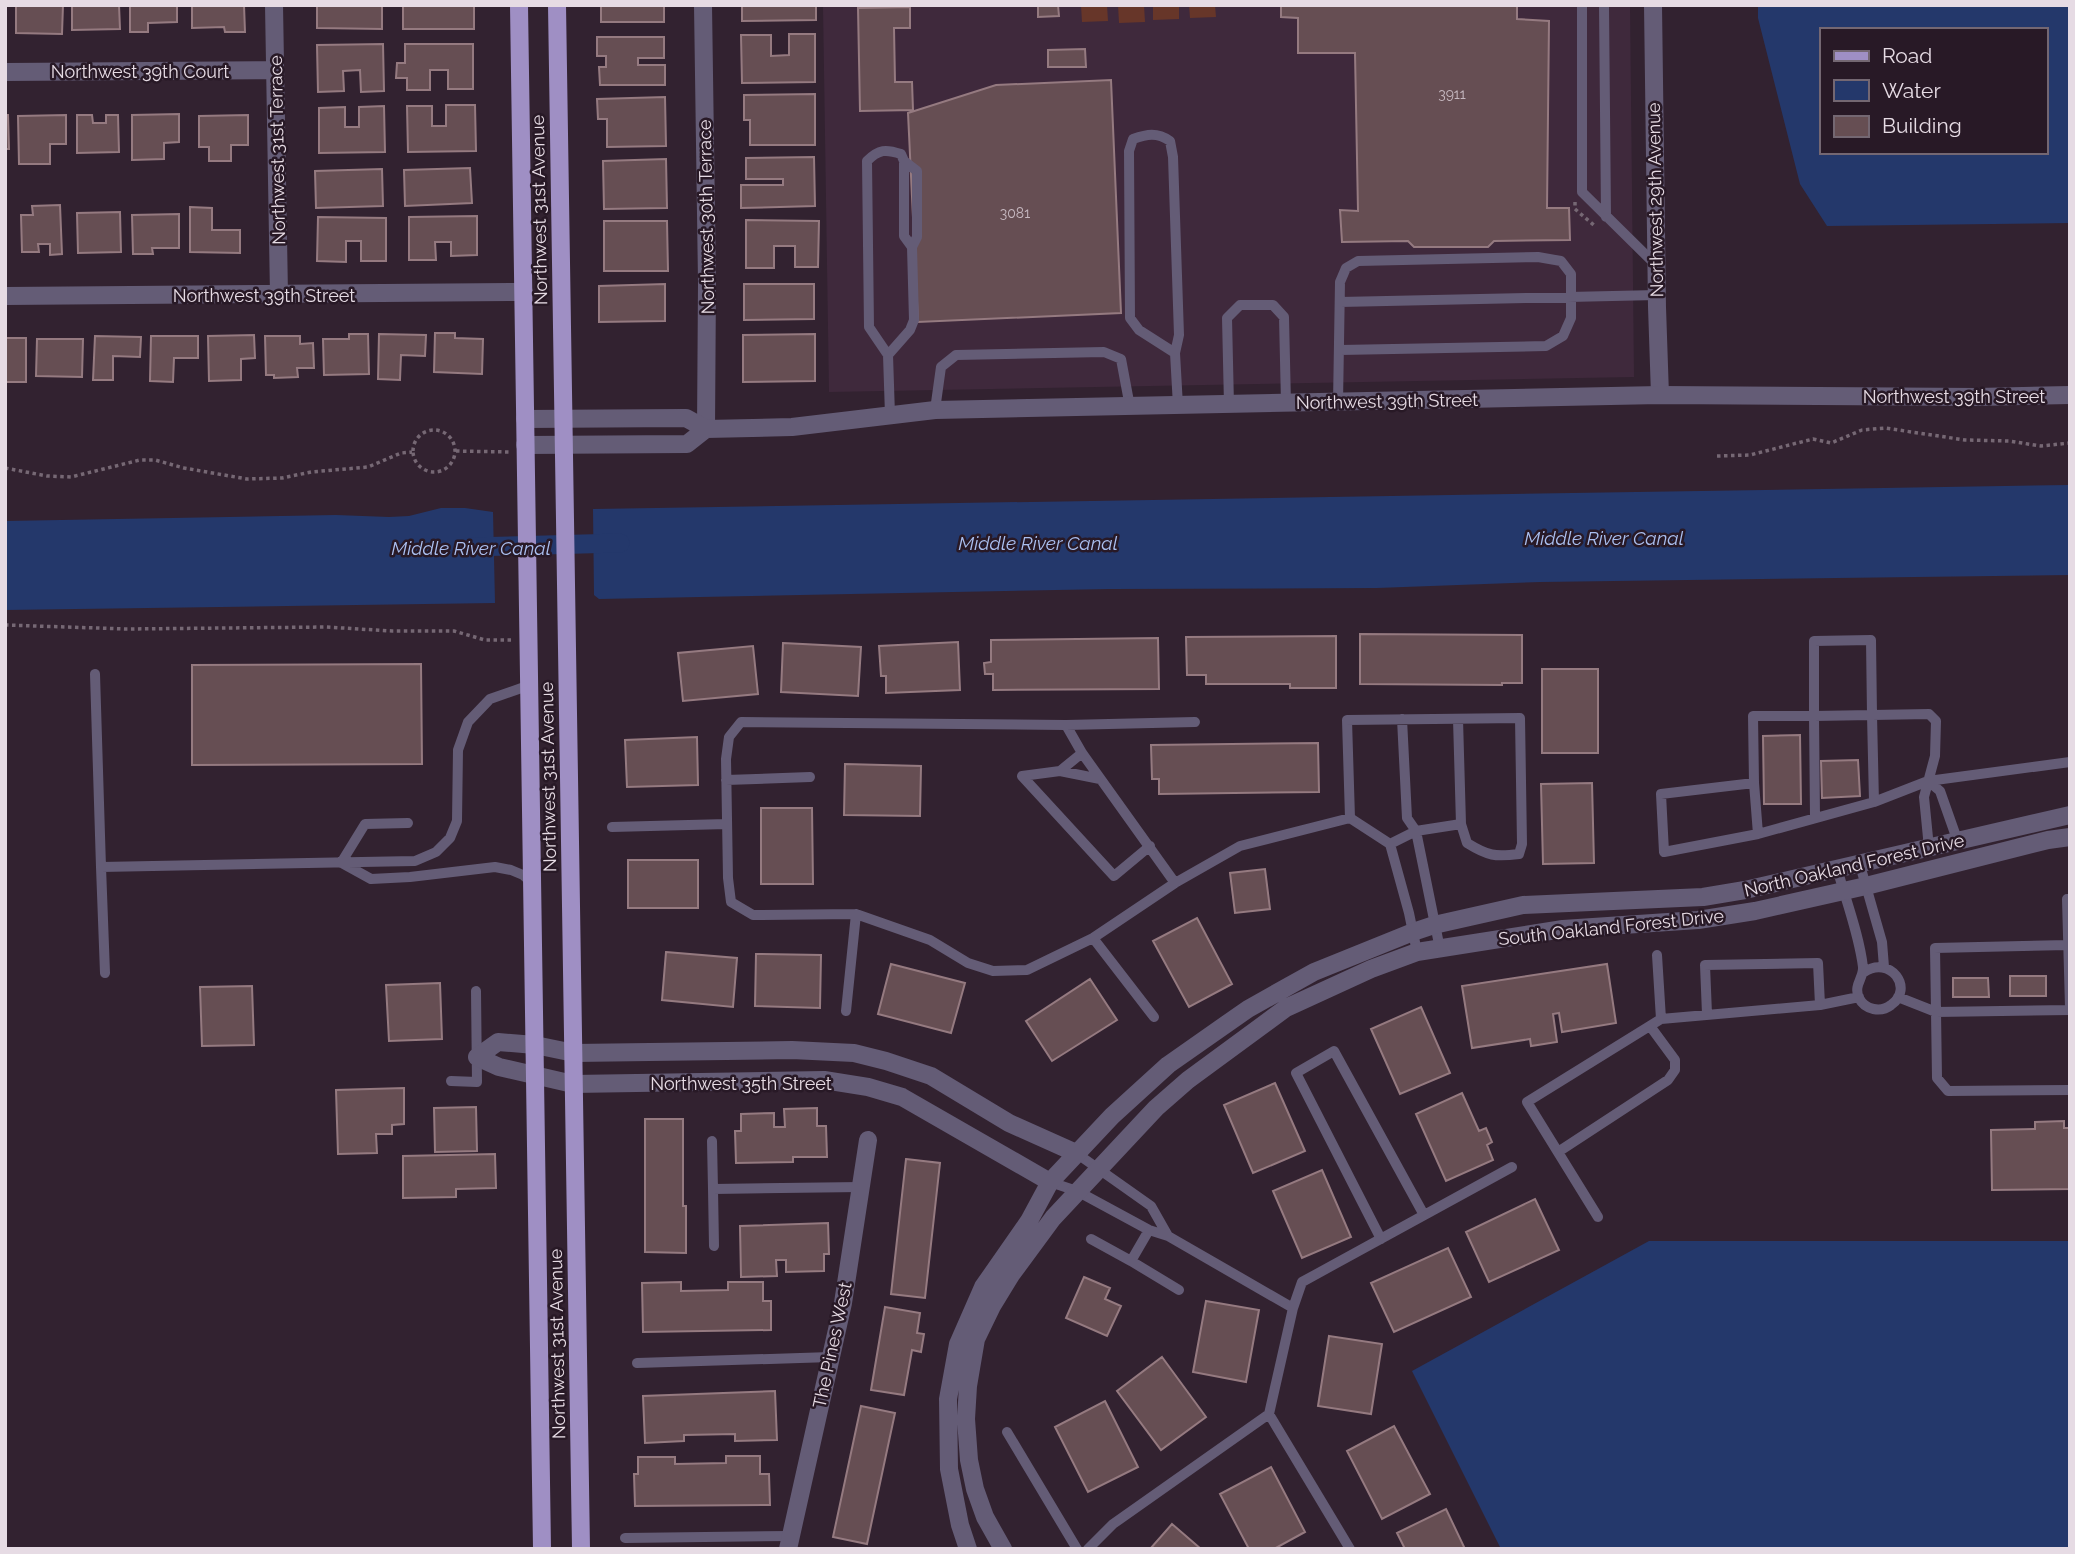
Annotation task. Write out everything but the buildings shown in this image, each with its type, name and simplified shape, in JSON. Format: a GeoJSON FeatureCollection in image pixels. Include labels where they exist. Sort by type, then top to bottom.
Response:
{"type":"FeatureCollection","features":[{"type":"Feature","properties":{"kind":"main road","name":"Northwest 31st Avenue"},"geometry":{"type":"LineString","coordinates":[[519,5],[542,1549]]}},
{"type":"Feature","properties":{"kind":"main road","name":"Northwest 31st Avenue"},"geometry":{"type":"LineString","coordinates":[[557,5],[581,1549]]}},
{"type":"Feature","properties":{"kind":"street","name":"Northwest 31st Terrace"},"geometry":{"type":"LineString","coordinates":[[274,5],[279,295]]}},
{"type":"Feature","properties":{"kind":"street","name":"Northwest 30th Terrace"},"geometry":{"type":"LineString","coordinates":[[703,5],[706,429]]}},
{"type":"Feature","properties":{"kind":"street","name":"Northwest 29th Avenue"},"geometry":{"type":"LineString","coordinates":[[1653,5],[1660,396]]}},
{"type":"Feature","properties":{"kind":"street","name":"Northwest 39th Court"},"geometry":{"type":"LineString","coordinates":[[5,72],[275,70]]}},
{"type":"Feature","properties":{"kind":"street","name":"Northwest 39th Street"},"geometry":{"type":"LineString","coordinates":[[5,296],[524,292]]}},
{"type":"Feature","properties":{"kind":"street","name":"Northwest 39th Street"},"geometry":{"type":"LineString","coordinates":[[525,419],[686,418],[706,429],[792,427],[935,410],[1660,396],[2070,395]]}},
{"type":"Feature","properties":{"kind":"street","name":"Northwest 39th Street"},"geometry":{"type":"LineString","coordinates":[[526,448],[687,444],[706,429]]}},
{"type":"Feature","properties":{"kind":"street","name":"North Oakland Forest Drive"},"geometry":{"type":"LineString","coordinates":[[1050,1182],[1111,1116],[1168,1065],[1248,1009],[1314,972],[1413,932],[1524,905],[1703,897],[1860,865],[2070,815]]}},
{"type":"Feature","properties":{"kind":"street","name":"South Oakland Forest Drive"},"geometry":{"type":"LineString","coordinates":[[1003,1549],[985,1517],[975,1489],[965,1419],[976,1339],[992,1306],[1053,1217],[1164,1101],[1286,1007],[1371,969],[1417,952],[1563,929],[1709,918],[1755,911],[2048,840],[2070,837]]}},
{"type":"Feature","properties":{"kind":"street"},"geometry":{"type":"LineString","coordinates":[[477,1057],[498,1042],[535,1045],[574,1053],[792,1050],[854,1053],[931,1076],[1009,1123],[1076,1153]]}},
{"type":"Feature","properties":{"kind":"street","name":"Northwest 35th Street"},"geometry":{"type":"LineString","coordinates":[[477,1057],[499,1067],[573,1084],[824,1080],[869,1087],[902,1097],[1050,1182]]}},
{"type":"Feature","properties":{"kind":"street","name":"The Pines West"},"geometry":{"type":"LineString","coordinates":[[789,1542],[843,1303],[868,1140]]}},
{"type":"Feature","properties":{"kind":"street"},"geometry":{"type":"LineString","coordinates":[[968,1549],[960,1525],[949,1469],[948,1399],[958,1344],[983,1287],[1029,1222],[1050,1182]]}},
{"type":"Feature","properties":{"kind":"lane"},"geometry":{"type":"LineString","coordinates":[[1582,5],[1582,192],[1657,265]]}},
{"type":"Feature","properties":{"kind":"lane"},"geometry":{"type":"LineString","coordinates":[[1604,5],[1606,217]]}},
{"type":"Feature","properties":{"kind":"lane"},"geometry":{"type":"LineString","coordinates":[[1175,353],[1139,330],[1130,318],[1129,151],[1133,139],[1147,134],[1161,135],[1170,141],[1173,157],[1179,335],[1175,353],[1178,406]]}},
{"type":"Feature","properties":{"kind":"lane"},"geometry":{"type":"LineString","coordinates":[[888,355],[910,330],[914,320],[912,247],[917,237],[917,171],[904,161],[901,154],[888,150],[875,153],[867,161],[869,327],[888,355],[890,415]]}},
{"type":"Feature","properties":{"kind":"lane"},"geometry":{"type":"LineString","coordinates":[[1338,403],[1340,282],[1346,268],[1358,261],[1538,257],[1561,261],[1571,274],[1571,318],[1563,336],[1546,346],[1340,350]]}},
{"type":"Feature","properties":{"kind":"lane"},"geometry":{"type":"LineString","coordinates":[[1340,302],[1657,295]]}},
{"type":"Feature","properties":{"kind":"lane"},"geometry":{"type":"LineString","coordinates":[[1229,405],[1227,318],[1240,305],[1273,305],[1284,317],[1286,404]]}},
{"type":"Feature","properties":{"kind":"lane"},"geometry":{"type":"LineString","coordinates":[[935,410],[941,367],[956,355],[1077,352],[1104,352],[1121,359],[1130,407]]}},
{"type":"Feature","properties":{"kind":"lane"},"geometry":{"type":"LineString","coordinates":[[1815,818],[1814,640],[1871,640],[1874,802]]}},
{"type":"Feature","properties":{"kind":"lane"},"geometry":{"type":"LineString","coordinates":[[95,674],[105,973]]}},
{"type":"Feature","properties":{"kind":"lane"},"geometry":{"type":"LineString","coordinates":[[101,867],[415,861],[436,852],[450,838],[457,821],[458,750],[468,722],[490,699],[530,685]]}},
{"type":"Feature","properties":{"kind":"lane"},"geometry":{"type":"LineString","coordinates":[[1758,834],[1753,716],[1929,714],[1936,721],[1935,756],[1924,797],[1929,848]]}},
{"type":"Feature","properties":{"kind":"lane"},"geometry":{"type":"LineString","coordinates":[[1350,818],[1347,720],[1520,718],[1522,844],[1519,854],[1484,854],[1467,843],[1461,824],[1458,719]]}},
{"type":"Feature","properties":{"kind":"lane"},"geometry":{"type":"LineString","coordinates":[[1402,719],[1407,818],[1416,831],[1440,948]]}},
{"type":"Feature","properties":{"kind":"lane"},"geometry":{"type":"LineString","coordinates":[[1195,722],[1066,725],[741,722],[729,737],[726,759],[728,878],[731,902],[753,915],[856,914],[930,940],[968,963],[993,971],[1027,970],[1093,938],[1175,883],[1240,846],[1350,818],[1390,844],[1417,952]]}},
{"type":"Feature","properties":{"kind":"lane"},"geometry":{"type":"LineString","coordinates":[[1066,725],[1082,753],[1175,883]]}},
{"type":"Feature","properties":{"kind":"lane"},"geometry":{"type":"LineString","coordinates":[[1060,771],[1082,753]]}},
{"type":"Feature","properties":{"kind":"lane"},"geometry":{"type":"LineString","coordinates":[[1754,783],[1661,794],[1664,852],[1758,834],[1874,802],[1928,781],[2070,762]]}},
{"type":"Feature","properties":{"kind":"lane"},"geometry":{"type":"LineString","coordinates":[[1100,779],[1060,771],[1022,776],[1114,876],[1150,846]]}},
{"type":"Feature","properties":{"kind":"lane"},"geometry":{"type":"LineString","coordinates":[[726,780],[810,778]]}},
{"type":"Feature","properties":{"kind":"lane"},"geometry":{"type":"LineString","coordinates":[[1928,781],[1940,791],[1958,842]]}},
{"type":"Feature","properties":{"kind":"lane"},"geometry":{"type":"LineString","coordinates":[[341,863],[365,824],[408,823]]}},
{"type":"Feature","properties":{"kind":"lane"},"geometry":{"type":"LineString","coordinates":[[612,827],[727,824]]}},
{"type":"Feature","properties":{"kind":"lane"},"geometry":{"type":"LineString","coordinates":[[1390,844],[1416,831],[1461,824]]}},
{"type":"Feature","properties":{"kind":"lane"},"geometry":{"type":"LineString","coordinates":[[341,863],[371,879],[495,867],[523,875],[533,884]]}},
{"type":"Feature","properties":{"kind":"lane"},"geometry":{"type":"LineString","coordinates":[[1860,865],[1882,942],[1884,967]]}},
{"type":"Feature","properties":{"kind":"lane"},"geometry":{"type":"LineString","coordinates":[[1837,868],[1864,972]]}},
{"type":"Feature","properties":{"kind":"lane"},"geometry":{"type":"LineString","coordinates":[[1898,997],[1936,1012],[2070,1008],[2067,899],[2070,899]]}},
{"type":"Feature","properties":{"kind":"lane"},"geometry":{"type":"LineString","coordinates":[[846,1012],[856,914]]}},
{"type":"Feature","properties":{"kind":"lane"},"geometry":{"type":"LineString","coordinates":[[1093,938],[1154,1017]]}},
{"type":"Feature","properties":{"kind":"lane"},"geometry":{"type":"LineString","coordinates":[[2068,945],[1935,948],[1937,1078],[1948,1091],[2070,1090]]}},
{"type":"Feature","properties":{"kind":"lane"},"geometry":{"type":"LineString","coordinates":[[1657,955],[1661,1019]]}},
{"type":"Feature","properties":{"kind":"lane"},"geometry":{"type":"LineString","coordinates":[[1707,1014],[1705,965],[1818,963],[1820,1004]]}},
{"type":"Feature","properties":{"kind":"lane"},"geometry":{"type":"LineString","coordinates":[[1884,967],[1898,978],[1898,997],[1889,1007],[1869,1007],[1859,997],[1857,984],[1864,972],[1870,968],[1884,967]]}},
{"type":"Feature","properties":{"kind":"lane"},"geometry":{"type":"LineString","coordinates":[[451,1081],[477,1082],[476,991]]}},
{"type":"Feature","properties":{"kind":"lane"},"geometry":{"type":"LineString","coordinates":[[1598,1217],[1527,1102],[1661,1019],[1820,1004],[1859,997]]}},
{"type":"Feature","properties":{"kind":"lane"},"geometry":{"type":"LineString","coordinates":[[1558,1152],[1668,1080],[1675,1070],[1675,1060],[1650,1026]]}},
{"type":"Feature","properties":{"kind":"lane"},"geometry":{"type":"LineString","coordinates":[[1381,1238],[1296,1073],[1334,1051],[1424,1215]]}},
{"type":"Feature","properties":{"kind":"lane"},"geometry":{"type":"LineString","coordinates":[[712,1140],[714,1246]]}},
{"type":"Feature","properties":{"kind":"lane"},"geometry":{"type":"LineString","coordinates":[[1076,1153],[1151,1206],[1168,1236]]}},
{"type":"Feature","properties":{"kind":"lane"},"geometry":{"type":"LineString","coordinates":[[1088,1549],[1113,1524],[1269,1414],[1293,1308],[1302,1282],[1512,1167]]}},
{"type":"Feature","properties":{"kind":"lane"},"geometry":{"type":"LineString","coordinates":[[1050,1182],[1077,1191],[1149,1230],[1168,1236],[1293,1308]]}},
{"type":"Feature","properties":{"kind":"lane"},"geometry":{"type":"LineString","coordinates":[[713,1189],[861,1187]]}},
{"type":"Feature","properties":{"kind":"lane"},"geometry":{"type":"LineString","coordinates":[[1131,1261],[1149,1230]]}},
{"type":"Feature","properties":{"kind":"lane"},"geometry":{"type":"LineString","coordinates":[[1091,1239],[1179,1290]]}},
{"type":"Feature","properties":{"kind":"lane"},"geometry":{"type":"LineString","coordinates":[[637,1363],[831,1357]]}},
{"type":"Feature","properties":{"kind":"lane"},"geometry":{"type":"LineString","coordinates":[[1269,1414],[1350,1549]]}},
{"type":"Feature","properties":{"kind":"lane"},"geometry":{"type":"LineString","coordinates":[[1007,1432],[1077,1549]]}},
{"type":"Feature","properties":{"kind":"lane"},"geometry":{"type":"LineString","coordinates":[[625,1538],[789,1542]]}},
{"type":"Feature","properties":{"kind":"path"},"geometry":{"type":"LineString","coordinates":[[1717,456],[1750,455],[1813,439],[1831,443],[1863,430],[1885,428],[1965,440],[2009,441],[2041,446],[2070,443]]}},
{"type":"Feature","properties":{"kind":"path"},"geometry":{"type":"LineString","coordinates":[[433,430],[440,430],[451,438],[456,451],[451,465],[438,472],[418,466],[412,452],[416,439],[433,430]]}},
{"type":"Feature","properties":{"kind":"path"},"geometry":{"type":"LineString","coordinates":[[456,451],[526,448]]}},
{"type":"Feature","properties":{"kind":"path"},"geometry":{"type":"LineString","coordinates":[[5,468],[47,476],[71,477],[140,460],[155,460],[236,478],[270,478],[368,467],[401,453],[412,452]]}},
{"type":"Feature","properties":{"kind":"path"},"geometry":{"type":"LineString","coordinates":[[5,625],[127,629],[327,627],[454,631],[485,640],[529,640]]}},
{"type":"Feature","properties":{"kind":"shaded area"},"geometry":{"type":"Polygon","coordinates":[[[823,5],[1630,5],[1634,377],[829,392],[823,5]]]}},
{"type":"Feature","properties":{"kind":"shaded area"},"geometry":{"type":"Polygon","coordinates":[[[1081,5],[1107,5],[1108,21],[1082,22],[1081,5]]]}},
{"type":"Feature","properties":{"kind":"shaded area"},"geometry":{"type":"Polygon","coordinates":[[[1118,5],[1144,5],[1145,22],[1119,23],[1118,5]]]}},
{"type":"Feature","properties":{"kind":"shaded area"},"geometry":{"type":"Polygon","coordinates":[[[1153,5],[1179,5],[1179,19],[1153,20],[1153,5]]]}},
{"type":"Feature","properties":{"kind":"shaded area"},"geometry":{"type":"Polygon","coordinates":[[[1189,5],[1215,5],[1216,17],[1190,18],[1189,5]]]}},
{"type":"Feature","properties":{"kind":"water"},"geometry":{"type":"Polygon","coordinates":[[[1758,5],[2070,5],[2070,223],[1827,226],[1800,184],[1758,18],[1758,5]]]}},
{"type":"Feature","properties":{"kind":"water"},"geometry":{"type":"Polygon","coordinates":[[[2070,485],[2070,575],[599,599],[594,595],[593,509],[2070,485]]]}},
{"type":"Feature","properties":{"kind":"water"},"geometry":{"type":"Polygon","coordinates":[[[441,508],[493,512],[495,603],[5,610],[5,521],[336,515],[389,517],[409,516],[441,508]]]}},
{"type":"Feature","properties":{"kind":"water"},"geometry":{"type":"Polygon","coordinates":[[[1649,1241],[2070,1241],[2070,1549],[1501,1549],[1412,1371],[1649,1241]]]}},
{"type":"Feature","properties":{"kind":"waterway","name":"Middle River Canal"},"geometry":{"type":"LineString","coordinates":[[468,547],[620,543]]}}]}
